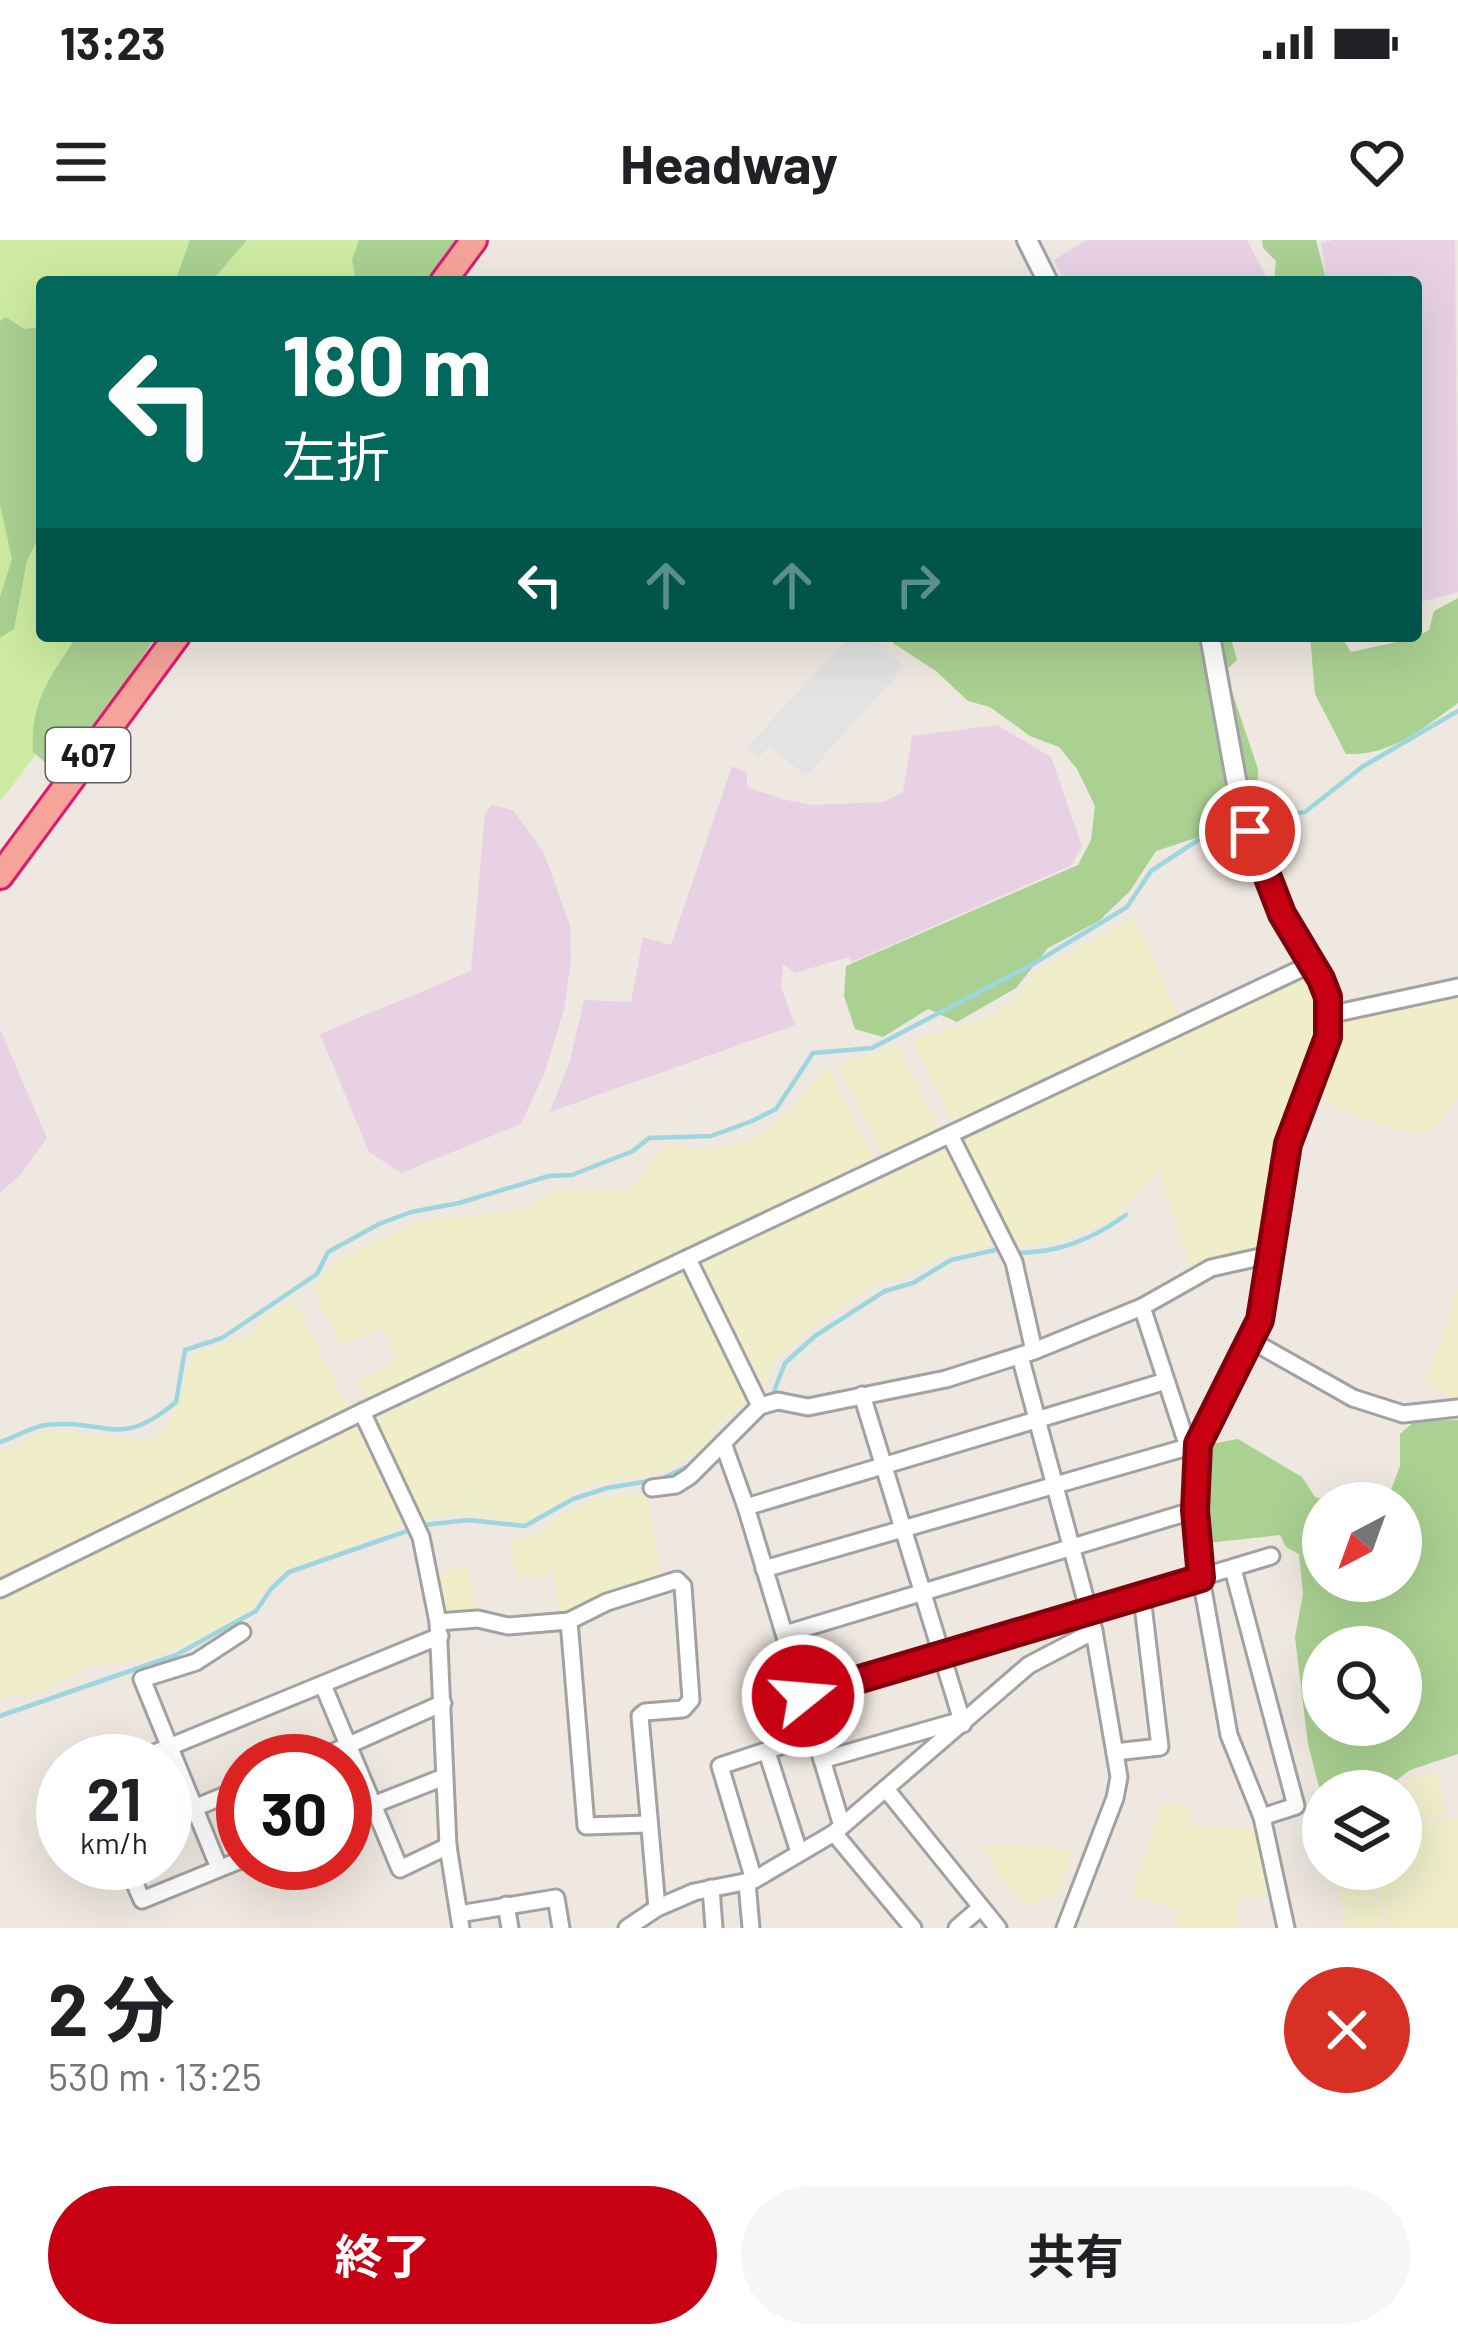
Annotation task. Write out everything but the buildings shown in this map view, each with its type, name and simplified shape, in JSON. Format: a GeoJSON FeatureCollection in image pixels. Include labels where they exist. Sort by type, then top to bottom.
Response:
{"type":"FeatureCollection","features":[{"type":"Feature","properties":{"kind":"highway"},"geometry":{"type":"LineString","coordinates":[[447,276],[474,240]]}},
{"type":"Feature","properties":{"kind":"highway","name":"407"},"geometry":{"type":"LineString","coordinates":[[0,875],[174,642]]}},
{"type":"Feature","properties":{"kind":"street"},"geometry":{"type":"LineString","coordinates":[[1027,240],[1045,276]]}},
{"type":"Feature","properties":{"kind":"street"},"geometry":{"type":"LineString","coordinates":[[764,1569],[1193,1445],[1252,1341],[1264,1301],[1288,1144],[1321,1060],[1328,997],[1275,901],[1241,807],[1211,642]]}},
{"type":"Feature","properties":{"kind":"street"},"geometry":{"type":"LineString","coordinates":[[0,1589],[362,1412],[1312,963]]}},
{"type":"Feature","properties":{"kind":"street"},"geometry":{"type":"LineString","coordinates":[[1328,1015],[1458,987]]}},
{"type":"Feature","properties":{"kind":"street"},"geometry":{"type":"LineString","coordinates":[[950,1135],[1014,1262],[1037,1418],[1094,1631],[1115,1752],[1114,1798],[1065,1928]]}},
{"type":"Feature","properties":{"kind":"street"},"geometry":{"type":"LineString","coordinates":[[652,1488],[676,1485],[690,1476],[760,1406],[778,1400],[808,1407],[946,1379],[1027,1354],[1142,1306],[1210,1268],[1269,1255]]}},
{"type":"Feature","properties":{"kind":"street"},"geometry":{"type":"LineString","coordinates":[[688,1259],[760,1406]]}},
{"type":"Feature","properties":{"kind":"street"},"geometry":{"type":"LineString","coordinates":[[1142,1306],[1193,1445],[1201,1578],[1229,1735],[1262,1817],[1286,1928]]}},
{"type":"Feature","properties":{"kind":"street"},"geometry":{"type":"LineString","coordinates":[[1252,1341],[1353,1398],[1403,1414],[1458,1408]]}},
{"type":"Feature","properties":{"kind":"street"},"geometry":{"type":"LineString","coordinates":[[746,1507],[1166,1381]]}},
{"type":"Feature","properties":{"kind":"street"},"geometry":{"type":"LineString","coordinates":[[862,1395],[962,1722]]}},
{"type":"Feature","properties":{"kind":"street"},"geometry":{"type":"LineString","coordinates":[[362,1412],[421,1537],[439,1629],[448,1846],[460,1921],[506,1905],[556,1898],[561,1928]]}},
{"type":"Feature","properties":{"kind":"street"},"geometry":{"type":"LineString","coordinates":[[723,1443],[785,1634],[838,1829],[913,1928]]}},
{"type":"Feature","properties":{"kind":"street"},"geometry":{"type":"LineString","coordinates":[[785,1634],[1195,1510]]}},
{"type":"Feature","properties":{"kind":"street"},"geometry":{"type":"LineString","coordinates":[[803,1696],[1271,1556]]}},
{"type":"Feature","properties":{"kind":"street"},"geometry":{"type":"LineString","coordinates":[[1233,1569],[1295,1806],[1262,1817]]}},
{"type":"Feature","properties":{"kind":"street"},"geometry":{"type":"LineString","coordinates":[[192,1738],[323,1685],[439,1629],[478,1619],[508,1626],[569,1621],[607,1602],[677,1580],[683,1586],[691,1700],[683,1709],[640,1716],[657,1908]]}},
{"type":"Feature","properties":{"kind":"street"},"geometry":{"type":"LineString","coordinates":[[1115,1752],[1160,1747],[1142,1597]]}},
{"type":"Feature","properties":{"kind":"street"},"geometry":{"type":"LineString","coordinates":[[569,1621],[586,1826],[648,1824]]}},
{"type":"Feature","properties":{"kind":"street"},"geometry":{"type":"LineString","coordinates":[[627,1928],[657,1908],[711,1888],[751,1881],[838,1829],[1029,1665],[1094,1631]]}},
{"type":"Feature","properties":{"kind":"street"},"geometry":{"type":"LineString","coordinates":[[165,1734],[142,1679],[196,1662],[242,1632]]}},
{"type":"Feature","properties":{"kind":"street"},"geometry":{"type":"LineString","coordinates":[[323,1685],[345,1734]]}},
{"type":"Feature","properties":{"kind":"street"},"geometry":{"type":"LineString","coordinates":[[372,1736],[443,1703]]}},
{"type":"Feature","properties":{"kind":"street"},"geometry":{"type":"LineString","coordinates":[[822,1760],[962,1722]]}},
{"type":"Feature","properties":{"kind":"street"},"geometry":{"type":"LineString","coordinates":[[751,1928],[751,1881],[720,1766],[814,1736]]}},
{"type":"Feature","properties":{"kind":"street"},"geometry":{"type":"LineString","coordinates":[[767,1752],[799,1852]]}},
{"type":"Feature","properties":{"kind":"street"},"geometry":{"type":"LineString","coordinates":[[444,1777],[373,1805],[400,1869],[448,1846]]}},
{"type":"Feature","properties":{"kind":"street"},"geometry":{"type":"LineString","coordinates":[[886,1790],[998,1928]]}},
{"type":"Feature","properties":{"kind":"street"},"geometry":{"type":"LineString","coordinates":[[192,1798],[216,1860]]}},
{"type":"Feature","properties":{"kind":"street"},"geometry":{"type":"LineString","coordinates":[[192,1809],[216,1799]]}},
{"type":"Feature","properties":{"kind":"street"},"geometry":{"type":"LineString","coordinates":[[711,1888],[714,1928]]}},
{"type":"Feature","properties":{"kind":"street"},"geometry":{"type":"LineString","coordinates":[[138,1890],[142,1900],[166,1890]]}},
{"type":"Feature","properties":{"kind":"street"},"geometry":{"type":"LineString","coordinates":[[506,1905],[510,1928]]}},
{"type":"Feature","properties":{"kind":"street"},"geometry":{"type":"LineString","coordinates":[[957,1928],[980,1908]]}},
{"type":"Feature","properties":{"kind":"shaded area"},"geometry":{"type":"Polygon","coordinates":[[[1086,240],[1247,240],[1266,276],[1062,276],[1054,260],[1086,240]]]}},
{"type":"Feature","properties":{"kind":"shaded area"},"geometry":{"type":"Polygon","coordinates":[[[1455,240],[1458,592],[1422,601],[1422,276],[1326,276],[1321,243],[1455,240]]]}},
{"type":"Feature","properties":{"kind":"shaded area"},"geometry":{"type":"Polygon","coordinates":[[[844,642],[877,642],[904,667],[806,776],[770,746],[759,757],[747,747],[844,642]]]}},
{"type":"Feature","properties":{"kind":"shaded area"},"geometry":{"type":"Polygon","coordinates":[[[997,725],[1051,757],[1082,846],[1072,865],[852,962],[848,957],[795,973],[783,964],[781,987],[795,1025],[550,1112],[570,1061],[584,1000],[631,1002],[643,937],[671,945],[732,766],[747,773],[747,787],[786,800],[812,805],[884,802],[903,792],[912,736],[997,725]]]}},
{"type":"Feature","properties":{"kind":"shaded area"},"geometry":{"type":"Polygon","coordinates":[[[492,805],[513,810],[544,853],[570,926],[564,1010],[544,1074],[521,1124],[401,1173],[369,1152],[320,1034],[471,971],[485,813],[492,805]]]}},
{"type":"Feature","properties":{"kind":"shaded area"},"geometry":{"type":"Polygon","coordinates":[[[0,1029],[47,1138],[0,1193],[0,1029]]]}},
{"type":"Feature","properties":{"kind":"green space"},"geometry":{"type":"Polygon","coordinates":[[[0,240],[428,240],[401,276],[36,276],[36,642],[121,642],[0,802],[0,240]]]}},
{"type":"Feature","properties":{"kind":"green space"},"geometry":{"type":"Polygon","coordinates":[[[190,240],[247,240],[216,276],[177,276],[190,240]]]}},
{"type":"Feature","properties":{"kind":"green space"},"geometry":{"type":"Polygon","coordinates":[[[359,240],[459,240],[435,276],[355,276],[352,260],[359,240]]]}},
{"type":"Feature","properties":{"kind":"green space"},"geometry":{"type":"Polygon","coordinates":[[[1262,240],[1316,240],[1325,276],[1275,276],[1276,261],[1263,248],[1262,240]]]}},
{"type":"Feature","properties":{"kind":"green space"},"geometry":{"type":"Polygon","coordinates":[[[6,317],[24,329],[36,328],[36,543],[27,560],[14,629],[0,638],[0,597],[12,559],[0,505],[0,321],[6,317]]]}},
{"type":"Feature","properties":{"kind":"green space"},"geometry":{"type":"Polygon","coordinates":[[[1458,598],[1458,703],[1392,746],[1346,754],[1315,694],[1311,642],[1345,642],[1351,652],[1422,642],[1434,611],[1458,598]]]}},
{"type":"Feature","properties":{"kind":"green space"},"geometry":{"type":"Polygon","coordinates":[[[73,642],[152,642],[75,758],[55,771],[33,752],[33,734],[39,703],[73,642]]]}},
{"type":"Feature","properties":{"kind":"green space"},"geometry":{"type":"Polygon","coordinates":[[[1232,642],[1237,660],[1225,671],[1258,769],[1257,818],[1156,851],[1130,891],[1099,921],[1048,948],[1016,988],[957,1022],[928,1009],[883,1037],[855,1029],[844,996],[846,966],[1078,865],[1091,840],[1095,806],[1077,769],[1059,747],[1030,736],[990,707],[968,701],[936,671],[893,643],[1232,642]]]}},
{"type":"Feature","properties":{"kind":"green space"},"geometry":{"type":"Polygon","coordinates":[[[1135,917],[1178,1017],[954,1124],[913,1041],[990,1016],[1010,1004],[1035,972],[1135,917]]]}},
{"type":"Feature","properties":{"kind":"green space"},"geometry":{"type":"Polygon","coordinates":[[[1298,977],[1309,984],[1318,1011],[1318,1032],[1274,1153],[1260,1249],[1191,1268],[1158,1169],[1117,1217],[1051,1244],[1011,1247],[962,1138],[1298,977]]]}},
{"type":"Feature","properties":{"kind":"green space"},"geometry":{"type":"Polygon","coordinates":[[[1458,998],[1458,1097],[1432,1130],[1413,1134],[1323,1100],[1344,1021],[1458,998]]]}},
{"type":"Feature","properties":{"kind":"green space"},"geometry":{"type":"Polygon","coordinates":[[[896,1044],[939,1131],[883,1155],[838,1066],[896,1044]]]}},
{"type":"Feature","properties":{"kind":"green space"},"geometry":{"type":"Polygon","coordinates":[[[827,1065],[875,1161],[368,1402],[358,1381],[398,1361],[382,1328],[342,1346],[312,1290],[337,1260],[418,1222],[520,1210],[554,1192],[626,1190],[639,1181],[655,1154],[671,1143],[711,1151],[754,1139],[792,1110],[827,1065]]]}},
{"type":"Feature","properties":{"kind":"green space"},"geometry":{"type":"Polygon","coordinates":[[[947,1148],[994,1245],[938,1258],[901,1279],[877,1284],[813,1326],[778,1357],[761,1391],[700,1265],[947,1148]]]}},
{"type":"Feature","properties":{"kind":"green space"},"geometry":{"type":"Polygon","coordinates":[[[686,1272],[747,1399],[700,1451],[660,1473],[589,1485],[520,1523],[458,1513],[422,1521],[375,1426],[377,1418],[686,1272]]]}},
{"type":"Feature","properties":{"kind":"green space"},"geometry":{"type":"Polygon","coordinates":[[[1458,1287],[1458,1400],[1455,1401],[1424,1380],[1458,1287]]]}},
{"type":"Feature","properties":{"kind":"green space"},"geometry":{"type":"Polygon","coordinates":[[[295,1301],[350,1412],[0,1577],[0,1451],[44,1430],[147,1441],[165,1433],[195,1352],[252,1335],[266,1312],[295,1301]]]}},
{"type":"Feature","properties":{"kind":"green space"},"geometry":{"type":"Polygon","coordinates":[[[1458,1420],[1458,1754],[1410,1770],[1315,1770],[1309,1746],[1422,1746],[1422,1626],[1302,1626],[1302,1695],[1295,1637],[1302,1599],[1422,1602],[1422,1482],[1394,1482],[1400,1466],[1400,1434],[1415,1421],[1458,1420]]]}},
{"type":"Feature","properties":{"kind":"green space"},"geometry":{"type":"Polygon","coordinates":[[[357,1427],[364,1429],[408,1525],[275,1576],[253,1608],[180,1649],[131,1662],[93,1665],[37,1694],[0,1699],[0,1598],[357,1427]]]}},
{"type":"Feature","properties":{"kind":"green space"},"geometry":{"type":"Polygon","coordinates":[[[1238,1439],[1302,1477],[1302,1584],[1299,1554],[1286,1547],[1280,1535],[1207,1543],[1201,1502],[1205,1445],[1238,1439]]]}},
{"type":"Feature","properties":{"kind":"green space"},"geometry":{"type":"Polygon","coordinates":[[[646,1492],[661,1576],[560,1613],[553,1572],[517,1579],[510,1544],[516,1538],[540,1534],[561,1515],[595,1499],[646,1492]]]}},
{"type":"Feature","properties":{"kind":"green space"},"geometry":{"type":"Polygon","coordinates":[[[468,1567],[476,1610],[445,1615],[435,1573],[468,1567]]]}},
{"type":"Feature","properties":{"kind":"green space"},"geometry":{"type":"Polygon","coordinates":[[[1437,1772],[1444,1815],[1422,1818],[1422,1775],[1437,1772]]]}},
{"type":"Feature","properties":{"kind":"green space"},"geometry":{"type":"Polygon","coordinates":[[[1163,1803],[1191,1806],[1189,1825],[1260,1829],[1271,1896],[1237,1896],[1237,1928],[1175,1928],[1177,1910],[1131,1894],[1163,1803]]]}},
{"type":"Feature","properties":{"kind":"green space"},"geometry":{"type":"Polygon","coordinates":[[[1458,1818],[1458,1928],[1388,1928],[1378,1890],[1422,1890],[1422,1821],[1458,1818]]]}},
{"type":"Feature","properties":{"kind":"green space"},"geometry":{"type":"Polygon","coordinates":[[[982,1846],[1072,1850],[1057,1899],[1045,1894],[1028,1908],[1000,1877],[982,1846]]]}},
{"type":"Feature","properties":{"kind":"green space"},"geometry":{"type":"Polygon","coordinates":[[[1337,1890],[1374,1890],[1384,1928],[1347,1928],[1337,1890]]]}},
{"type":"Feature","properties":{"kind":"waterway"},"geometry":{"type":"LineString","coordinates":[[1249,819],[1305,812],[1362,767],[1458,711]]}},
{"type":"Feature","properties":{"kind":"waterway"},"geometry":{"type":"LineString","coordinates":[[0,1442],[46,1425],[125,1429],[156,1417],[176,1402],[185,1350],[222,1338],[317,1274],[328,1252],[379,1224],[549,1176],[572,1175],[633,1151],[649,1138],[711,1136],[776,1109],[813,1053],[872,1048],[1033,964],[1127,907],[1151,871],[1221,825],[1239,821]]}},
{"type":"Feature","properties":{"kind":"waterway"},"geometry":{"type":"LineString","coordinates":[[1015,1253],[1074,1243],[1126,1215]]}},
{"type":"Feature","properties":{"kind":"waterway"},"geometry":{"type":"LineString","coordinates":[[768,1396],[785,1363],[815,1336],[885,1291],[913,1283],[951,1260],[995,1250]]}},
{"type":"Feature","properties":{"kind":"waterway"},"geometry":{"type":"LineString","coordinates":[[717,1439],[739,1417]]}},
{"type":"Feature","properties":{"kind":"waterway"},"geometry":{"type":"LineString","coordinates":[[424,1525],[469,1520],[525,1526],[573,1499],[661,1479],[693,1464]]}},
{"type":"Feature","properties":{"kind":"waterway"},"geometry":{"type":"LineString","coordinates":[[0,1716],[176,1655],[256,1611],[289,1572],[410,1530]]}},
{"type":"Feature","properties":{"kind":"route"},"geometry":{"type":"LineString","coordinates":[[803,1696],[1201,1578],[1195,1510],[1198,1444],[1260,1320],[1288,1144],[1328,1037],[1328,997],[1269,887],[1250,831]]}}]}
